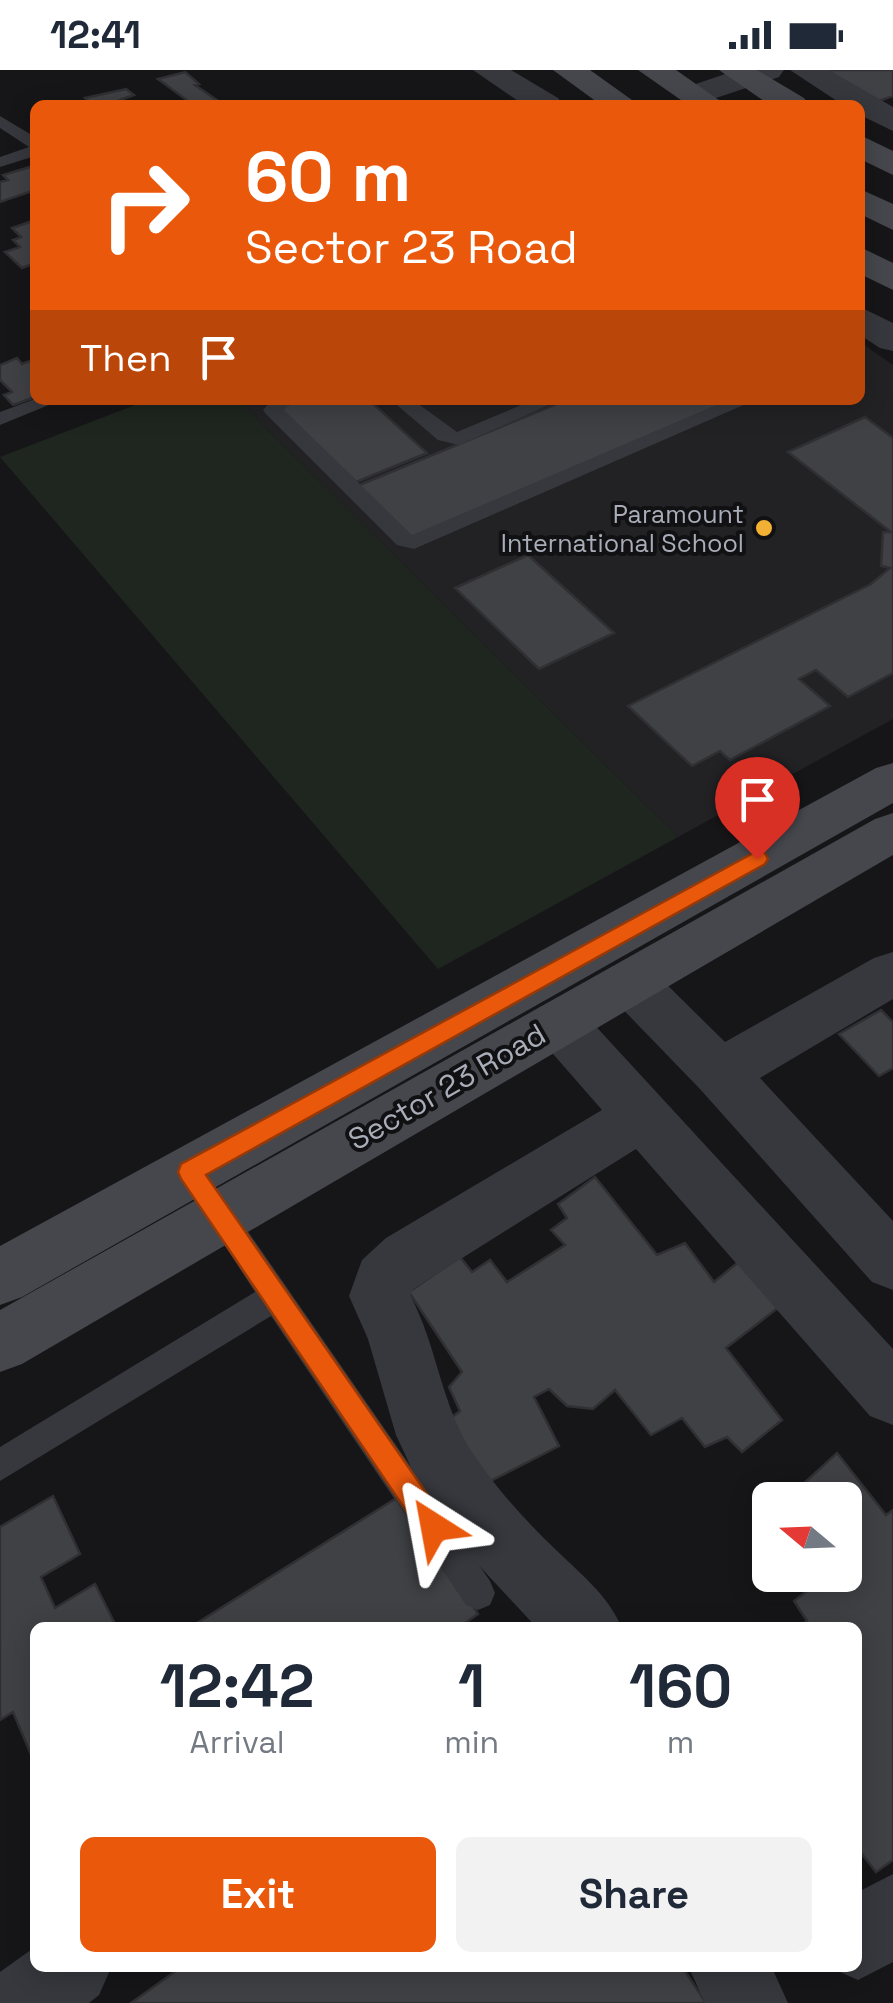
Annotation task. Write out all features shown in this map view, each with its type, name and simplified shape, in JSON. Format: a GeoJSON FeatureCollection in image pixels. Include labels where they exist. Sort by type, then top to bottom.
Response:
{"type":"FeatureCollection","features":[{"type":"Feature","properties":{"kind":"street"},"geometry":{"type":"LineString","coordinates":[[489,70],[539,100]]}},
{"type":"Feature","properties":{"kind":"street"},"geometry":{"type":"LineString","coordinates":[[569,70],[615,100]]}},
{"type":"Feature","properties":{"kind":"street"},"geometry":{"type":"LineString","coordinates":[[654,70],[703,100],[750,72],[786,100]]}},
{"type":"Feature","properties":{"kind":"street"},"geometry":{"type":"LineString","coordinates":[[806,70],[857,100]]}},
{"type":"Feature","properties":{"kind":"street"},"geometry":{"type":"LineString","coordinates":[[865,105],[893,121]]}},
{"type":"Feature","properties":{"kind":"street"},"geometry":{"type":"LineString","coordinates":[[865,148],[893,165]]}},
{"type":"Feature","properties":{"kind":"street"},"geometry":{"type":"LineString","coordinates":[[865,201],[893,219]]}},
{"type":"Feature","properties":{"kind":"street"},"geometry":{"type":"LineString","coordinates":[[865,261],[893,279]]}},
{"type":"Feature","properties":{"kind":"street"},"geometry":{"type":"LineString","coordinates":[[865,321],[893,340]]}},
{"type":"Feature","properties":{"kind":"street","name":"Sector 23 Road"},"geometry":{"type":"LineString","coordinates":[[0,1343],[206,1194],[893,781]]}},
{"type":"Feature","properties":{"kind":"street","name":"Sector 23 Road"},"geometry":{"type":"LineString","coordinates":[[0,1277],[206,1194],[559,1024],[893,832]]}},
{"type":"Feature","properties":{"kind":"street"},"geometry":{"type":"LineString","coordinates":[[720,1073],[893,973]]}},
{"type":"Feature","properties":{"kind":"street"},"geometry":{"type":"LineString","coordinates":[[630,982],[720,1073],[893,1263]]}},
{"type":"Feature","properties":{"kind":"street"},"geometry":{"type":"LineString","coordinates":[[559,1024],[893,1395]]}},
{"type":"Feature","properties":{"kind":"street"},"geometry":{"type":"LineString","coordinates":[[581,1622],[506,1548],[442,1462],[398,1335],[382,1310],[378,1292],[386,1274],[407,1257],[642,1116]]}},
{"type":"Feature","properties":{"kind":"street"},"geometry":{"type":"LineString","coordinates":[[862,1938],[893,1912]]}},
{"type":"Feature","properties":{"kind":"street"},"geometry":{"type":"LineString","coordinates":[[23,2003],[66,1972]]}},
{"type":"Feature","properties":{"kind":"street"},"geometry":{"type":"LineString","coordinates":[[730,1972],[749,2003]]}},
{"type":"Feature","properties":{"kind":"lane"},"geometry":{"type":"LineString","coordinates":[[0,121],[30,143]]}},
{"type":"Feature","properties":{"kind":"lane"},"geometry":{"type":"LineString","coordinates":[[0,162],[30,149]]}},
{"type":"Feature","properties":{"kind":"lane"},"geometry":{"type":"LineString","coordinates":[[0,419],[37,405]]}},
{"type":"Feature","properties":{"kind":"lane"},"geometry":{"type":"LineString","coordinates":[[278,405],[273,410],[404,540],[414,542],[732,405]]}},
{"type":"Feature","properties":{"kind":"lane"},"geometry":{"type":"LineString","coordinates":[[408,405],[445,436],[459,439],[538,405]]}},
{"type":"Feature","properties":{"kind":"lane"},"geometry":{"type":"LineString","coordinates":[[206,1194],[478,1592]]}},
{"type":"Feature","properties":{"kind":"lane"},"geometry":{"type":"LineString","coordinates":[[0,1466],[276,1296]]}},
{"type":"Feature","properties":{"kind":"shaded area"},"geometry":{"type":"Polygon","coordinates":[[[865,345],[893,365],[893,719],[678,837],[243,405],[865,405],[865,345]]]}},
{"type":"Feature","properties":{"kind":"shaded area"},"geometry":{"type":"Polygon","coordinates":[[[135,405],[243,405],[678,837],[438,969],[0,457],[135,405]]]}},
{"type":"Feature","properties":{"kind":"building"},"geometry":{"type":"Polygon","coordinates":[[[821,70],[893,70],[893,96],[876,102],[821,70]]]}},
{"type":"Feature","properties":{"kind":"building"},"geometry":{"type":"Polygon","coordinates":[[[185,72],[199,84],[195,85],[217,100],[187,100],[158,79],[185,72]]]}},
{"type":"Feature","properties":{"kind":"building"},"geometry":{"type":"Polygon","coordinates":[[[126,89],[134,95],[120,100],[85,98],[126,89]]]}},
{"type":"Feature","properties":{"kind":"building"},"geometry":{"type":"Polygon","coordinates":[[[30,167],[30,192],[0,202],[0,182],[8,180],[3,175],[30,167]]]}},
{"type":"Feature","properties":{"kind":"building"},"geometry":{"type":"Polygon","coordinates":[[[30,222],[30,265],[22,268],[5,252],[20,247],[13,240],[21,237],[12,228],[30,222]]]}},
{"type":"Feature","properties":{"kind":"building"},"geometry":{"type":"Polygon","coordinates":[[[17,358],[22,364],[30,361],[30,399],[13,405],[4,395],[12,392],[0,380],[0,365],[17,358]]]}},
{"type":"Feature","properties":{"kind":"building"},"geometry":{"type":"Polygon","coordinates":[[[374,405],[427,453],[356,482],[279,408],[374,405]]]}},
{"type":"Feature","properties":{"kind":"building"},"geometry":{"type":"Polygon","coordinates":[[[554,405],[723,405],[411,538],[357,486],[554,405]]]}},
{"type":"Feature","properties":{"kind":"building"},"geometry":{"type":"Polygon","coordinates":[[[865,417],[893,438],[893,673],[848,697],[816,670],[799,679],[830,706],[730,760],[720,751],[692,766],[628,706],[871,584],[890,568],[881,566],[883,532],[891,532],[788,452],[865,417]]]}},
{"type":"Feature","properties":{"kind":"building"},"geometry":{"type":"Polygon","coordinates":[[[528,555],[614,633],[539,669],[455,588],[528,555]]]}},
{"type":"Feature","properties":{"kind":"building"},"geometry":{"type":"Polygon","coordinates":[[[881,1010],[893,1022],[893,1068],[879,1076],[839,1034],[881,1010]]]}},
{"type":"Feature","properties":{"kind":"building"},"geometry":{"type":"Polygon","coordinates":[[[595,1177],[657,1255],[685,1243],[714,1282],[752,1251],[792,1297],[726,1348],[782,1420],[742,1452],[727,1437],[705,1447],[682,1418],[651,1435],[615,1390],[593,1409],[567,1406],[549,1389],[534,1397],[559,1446],[471,1491],[447,1421],[460,1411],[449,1387],[462,1372],[409,1292],[460,1257],[472,1272],[490,1260],[507,1282],[565,1245],[551,1230],[567,1218],[558,1204],[595,1177]]]}},
{"type":"Feature","properties":{"kind":"building"},"geometry":{"type":"Polygon","coordinates":[[[837,1453],[860,1482],[805,1482],[837,1453]]]}},
{"type":"Feature","properties":{"kind":"building"},"geometry":{"type":"Polygon","coordinates":[[[862,1485],[886,1515],[893,1510],[893,1860],[876,1872],[862,1854],[862,1622],[806,1622],[794,1601],[806,1592],[862,1592],[862,1485]]]}},
{"type":"Feature","properties":{"kind":"building"},"geometry":{"type":"Polygon","coordinates":[[[403,1494],[478,1614],[467,1622],[199,1622],[403,1494]]]}},
{"type":"Feature","properties":{"kind":"building"},"geometry":{"type":"Polygon","coordinates":[[[53,1496],[80,1554],[41,1577],[55,1608],[95,1584],[114,1622],[30,1622],[30,1752],[13,1712],[0,1720],[0,1527],[53,1496]]]}},
{"type":"Feature","properties":{"kind":"building"},"geometry":{"type":"Polygon","coordinates":[[[174,1972],[686,1972],[706,2003],[131,2003],[174,1972]]]}},
{"type":"Feature","properties":{"kind":"place","name":"Paramount International School"},"geometry":{"type":"Point","coordinates":[764,528]}},
{"type":"Feature","properties":{"kind":"route"},"geometry":{"type":"LineString","coordinates":[[434,1527],[190,1172],[757,859]]}}]}
